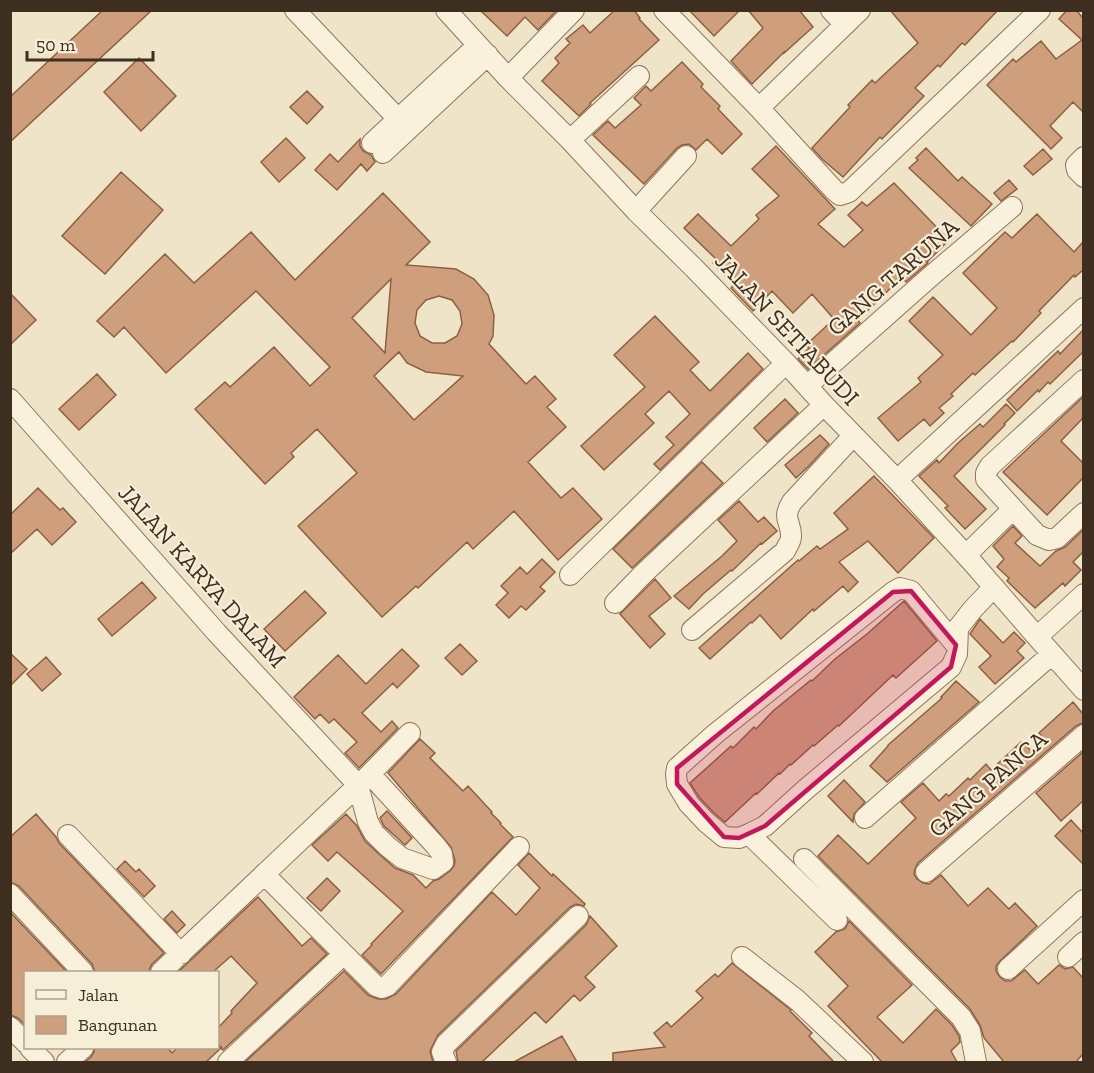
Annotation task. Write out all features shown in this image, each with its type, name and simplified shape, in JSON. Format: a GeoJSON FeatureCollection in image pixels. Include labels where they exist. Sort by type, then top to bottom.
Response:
{"type":"FeatureCollection","features":[{"type":"Feature","properties":{"kind":"street"},"geometry":{"type":"LineString","coordinates":[[295,10],[398,119]]}},
{"type":"Feature","properties":{"kind":"street","name":"JALAN SETIABUDI"},"geometry":{"type":"LineString","coordinates":[[446,10],[508,78],[897,480],[966,555],[1083,690]]}},
{"type":"Feature","properties":{"kind":"street"},"geometry":{"type":"LineString","coordinates":[[508,78],[574,10]]}},
{"type":"Feature","properties":{"kind":"street"},"geometry":{"type":"LineString","coordinates":[[664,10],[840,195],[849,192],[1040,10]]}},
{"type":"Feature","properties":{"kind":"street"},"geometry":{"type":"LineString","coordinates":[[831,10],[845,25]]}},
{"type":"Feature","properties":{"kind":"street"},"geometry":{"type":"LineString","coordinates":[[759,108],[860,10]]}},
{"type":"Feature","properties":{"kind":"street"},"geometry":{"type":"LineString","coordinates":[[483,50],[378,148],[398,119],[483,50]]}},
{"type":"Feature","properties":{"kind":"street"},"geometry":{"type":"LineString","coordinates":[[570,140],[639,76]]}},
{"type":"Feature","properties":{"kind":"street"},"geometry":{"type":"LineString","coordinates":[[636,211],[686,156]]}},
{"type":"Feature","properties":{"kind":"street"},"geometry":{"type":"LineString","coordinates":[[1083,157],[1076,167],[1083,177]]}},
{"type":"Feature","properties":{"kind":"street","name":"GANG TARUNA"},"geometry":{"type":"LineString","coordinates":[[807,386],[1012,207]]}},
{"type":"Feature","properties":{"kind":"street"},"geometry":{"type":"LineString","coordinates":[[897,480],[1083,308]]}},
{"type":"Feature","properties":{"kind":"street"},"geometry":{"type":"LineString","coordinates":[[570,575],[786,363]]}},
{"type":"Feature","properties":{"kind":"street"},"geometry":{"type":"LineString","coordinates":[[1083,380],[987,469],[986,473],[986,479],[1037,535],[1049,540],[1057,538],[1083,513]]}},
{"type":"Feature","properties":{"kind":"street","name":"JALAN KARYA DALAM"},"geometry":{"type":"LineString","coordinates":[[10,399],[217,633],[364,780],[390,798],[435,845],[442,854],[442,862],[433,869],[402,858],[374,833],[368,822]]}},
{"type":"Feature","properties":{"kind":"street"},"geometry":{"type":"LineString","coordinates":[[615,603],[824,405]]}},
{"type":"Feature","properties":{"kind":"street"},"geometry":{"type":"LineString","coordinates":[[692,630],[785,551],[792,534],[787,524],[786,510],[853,436]]}},
{"type":"Feature","properties":{"kind":"street"},"geometry":{"type":"LineString","coordinates":[[966,555],[1013,509]]}},
{"type":"Feature","properties":{"kind":"street"},"geometry":{"type":"LineString","coordinates":[[957,645],[911,591],[900,588],[892,592],[677,768],[677,784],[689,804],[724,837],[738,838],[765,826],[951,667],[957,654],[958,628],[994,587]]}},
{"type":"Feature","properties":{"kind":"street"},"geometry":{"type":"LineString","coordinates":[[1037,638],[1083,594]]}},
{"type":"Feature","properties":{"kind":"street"},"geometry":{"type":"LineString","coordinates":[[865,818],[1052,654]]}},
{"type":"Feature","properties":{"kind":"street"},"geometry":{"type":"LineString","coordinates":[[162,971],[364,780],[410,733]]}},
{"type":"Feature","properties":{"kind":"street","name":"GANG PANCA"},"geometry":{"type":"LineString","coordinates":[[926,872],[1083,735]]}},
{"type":"Feature","properties":{"kind":"street"},"geometry":{"type":"LineString","coordinates":[[364,780],[368,822]]}},
{"type":"Feature","properties":{"kind":"street"},"geometry":{"type":"LineString","coordinates":[[368,822],[390,798]]}},
{"type":"Feature","properties":{"kind":"street"},"geometry":{"type":"LineString","coordinates":[[749,834],[837,920]]}},
{"type":"Feature","properties":{"kind":"street"},"geometry":{"type":"LineString","coordinates":[[68,835],[181,954]]}},
{"type":"Feature","properties":{"kind":"street"},"geometry":{"type":"LineString","coordinates":[[264,874],[376,986],[382,988],[387,986],[519,847]]}},
{"type":"Feature","properties":{"kind":"street"},"geometry":{"type":"LineString","coordinates":[[804,858],[961,1017],[970,1031],[976,1062]]}},
{"type":"Feature","properties":{"kind":"street"},"geometry":{"type":"LineString","coordinates":[[10,894],[82,971]]}},
{"type":"Feature","properties":{"kind":"street"},"geometry":{"type":"LineString","coordinates":[[1008,969],[1081,907]]}},
{"type":"Feature","properties":{"kind":"street"},"geometry":{"type":"LineString","coordinates":[[446,1062],[442,1052],[446,1044],[578,915]]}},
{"type":"Feature","properties":{"kind":"street"},"geometry":{"type":"LineString","coordinates":[[1068,957],[1083,942]]}},
{"type":"Feature","properties":{"kind":"street"},"geometry":{"type":"LineString","coordinates":[[228,1062],[344,954]]}},
{"type":"Feature","properties":{"kind":"street"},"geometry":{"type":"LineString","coordinates":[[742,957],[797,1000],[863,1062]]}},
{"type":"Feature","properties":{"kind":"street"},"geometry":{"type":"LineString","coordinates":[[10,1027],[24,1041]]}},
{"type":"Feature","properties":{"kind":"street"},"geometry":{"type":"LineString","coordinates":[[32,1049],[44,1062]]}},
{"type":"Feature","properties":{"kind":"street"},"geometry":{"type":"LineString","coordinates":[[68,1062],[81,1049]]}},
{"type":"Feature","properties":{"kind":"highlighted area"},"geometry":{"type":"Polygon","coordinates":[[[911,591],[956,645],[951,667],[765,826],[739,838],[724,837],[677,784],[677,768],[893,592],[911,591]]]}},
{"type":"Feature","properties":{"kind":"building"},"geometry":{"type":"Polygon","coordinates":[[[103,10],[152,10],[10,142],[10,97],[103,10]]]}},
{"type":"Feature","properties":{"kind":"building"},"geometry":{"type":"Polygon","coordinates":[[[480,10],[557,10],[538,30],[525,17],[507,36],[480,10]]]}},
{"type":"Feature","properties":{"kind":"building"},"geometry":{"type":"Polygon","coordinates":[[[615,10],[634,10],[639,19],[659,40],[590,103],[579,116],[542,81],[559,63],[555,58],[570,43],[566,39],[583,25],[590,33],[615,10]]]}},
{"type":"Feature","properties":{"kind":"building"},"geometry":{"type":"Polygon","coordinates":[[[689,10],[740,10],[714,36],[689,10]]]}},
{"type":"Feature","properties":{"kind":"building"},"geometry":{"type":"Polygon","coordinates":[[[748,10],[799,10],[813,27],[752,84],[731,61],[763,28],[748,10]]]}},
{"type":"Feature","properties":{"kind":"building"},"geometry":{"type":"Polygon","coordinates":[[[890,10],[998,10],[965,45],[962,43],[940,67],[938,65],[915,88],[924,96],[882,139],[880,137],[843,177],[812,148],[872,80],[875,83],[918,43],[890,10]]]}},
{"type":"Feature","properties":{"kind":"building"},"geometry":{"type":"Polygon","coordinates":[[[1067,10],[1076,10],[1083,18],[1083,112],[1073,102],[1050,126],[1062,138],[1051,149],[987,85],[1013,59],[1016,62],[1041,41],[1056,59],[1082,40],[1059,19],[1067,10]]]}},
{"type":"Feature","properties":{"kind":"building"},"geometry":{"type":"Polygon","coordinates":[[[139,58],[176,96],[141,131],[104,92],[139,58]]]}},
{"type":"Feature","properties":{"kind":"building"},"geometry":{"type":"Polygon","coordinates":[[[682,62],[703,84],[701,87],[720,106],[718,109],[742,134],[722,154],[707,139],[696,150],[689,144],[682,145],[644,184],[593,135],[608,121],[615,128],[641,105],[634,98],[646,86],[651,91],[682,62]]]}},
{"type":"Feature","properties":{"kind":"building"},"geometry":{"type":"Polygon","coordinates":[[[307,91],[323,107],[307,124],[290,107],[307,91]]]}},
{"type":"Feature","properties":{"kind":"building"},"geometry":{"type":"Polygon","coordinates":[[[286,138],[305,158],[279,182],[261,162],[286,138]]]}},
{"type":"Feature","properties":{"kind":"building"},"geometry":{"type":"Polygon","coordinates":[[[360,139],[363,151],[371,155],[375,162],[367,171],[361,164],[337,190],[315,170],[330,154],[338,162],[360,139]]]}},
{"type":"Feature","properties":{"kind":"building"},"geometry":{"type":"Polygon","coordinates":[[[776,146],[835,209],[818,224],[844,247],[863,230],[848,215],[862,202],[867,206],[894,183],[949,240],[906,282],[902,277],[858,320],[860,323],[808,369],[798,359],[809,348],[806,345],[834,319],[812,294],[793,313],[772,291],[753,311],[731,288],[734,285],[713,263],[716,259],[684,228],[698,214],[731,246],[759,219],[756,215],[779,196],[752,169],[776,146]]]}},
{"type":"Feature","properties":{"kind":"building"},"geometry":{"type":"Polygon","coordinates":[[[926,148],[958,181],[962,177],[992,204],[971,226],[909,168],[926,148]]]}},
{"type":"Feature","properties":{"kind":"building"},"geometry":{"type":"Polygon","coordinates":[[[1043,149],[1052,159],[1033,175],[1024,166],[1043,149]]]}},
{"type":"Feature","properties":{"kind":"building"},"geometry":{"type":"Polygon","coordinates":[[[121,172],[163,210],[105,274],[62,236],[121,172]]]}},
{"type":"Feature","properties":{"kind":"building"},"geometry":{"type":"Polygon","coordinates":[[[1009,180],[1017,189],[1001,201],[994,193],[1009,180]]]}},
{"type":"Feature","properties":{"kind":"building"},"geometry":{"type":"Polygon","coordinates":[[[383,193],[430,242],[406,265],[456,269],[474,279],[488,295],[494,315],[493,336],[489,344],[526,384],[535,376],[556,399],[547,407],[566,427],[528,462],[561,498],[573,488],[602,519],[558,560],[514,511],[473,549],[467,542],[418,588],[416,586],[382,617],[298,526],[357,473],[317,429],[291,453],[294,457],[265,484],[195,409],[225,382],[230,387],[274,347],[310,386],[330,367],[256,291],[166,373],[124,327],[114,337],[97,321],[165,254],[194,283],[251,232],[295,280],[383,193]],[[391,279],[352,318],[385,353],[391,279]],[[439,296],[426,300],[417,310],[415,323],[420,336],[432,343],[445,343],[457,336],[462,324],[460,311],[452,300],[439,296]],[[399,352],[374,376],[414,420],[463,376],[426,372],[407,363],[399,352]]]}},
{"type":"Feature","properties":{"kind":"building"},"geometry":{"type":"Polygon","coordinates":[[[1037,214],[1074,252],[1083,242],[1083,270],[1075,277],[1074,275],[1039,311],[1041,313],[1013,342],[975,375],[973,373],[951,394],[953,396],[939,408],[944,413],[930,426],[924,419],[898,441],[878,418],[921,382],[918,378],[943,355],[909,321],[933,297],[971,335],[997,308],[963,273],[1005,232],[1012,238],[1037,214]]]}},
{"type":"Feature","properties":{"kind":"building"},"geometry":{"type":"Polygon","coordinates":[[[10,293],[36,320],[10,345],[10,293]]]}},
{"type":"Feature","properties":{"kind":"building"},"geometry":{"type":"Polygon","coordinates":[[[655,316],[699,362],[690,370],[710,391],[748,353],[763,369],[660,470],[654,464],[674,445],[666,437],[690,414],[669,391],[645,414],[654,423],[604,470],[581,446],[645,387],[614,355],[655,316]]]}},
{"type":"Feature","properties":{"kind":"building"},"geometry":{"type":"Polygon","coordinates":[[[1083,330],[1083,352],[1050,384],[1048,382],[1039,392],[1038,390],[1017,411],[1007,400],[1058,351],[1060,354],[1083,330]]]}},
{"type":"Feature","properties":{"kind":"building"},"geometry":{"type":"Polygon","coordinates":[[[97,374],[116,395],[79,430],[59,409],[97,374]]]}},
{"type":"Feature","properties":{"kind":"building"},"geometry":{"type":"Polygon","coordinates":[[[1083,397],[1083,418],[1061,441],[1083,463],[1083,478],[1047,515],[1003,472],[1083,397]]]}},
{"type":"Feature","properties":{"kind":"building"},"geometry":{"type":"Polygon","coordinates":[[[785,399],[798,413],[767,442],[754,428],[785,399]]]}},
{"type":"Feature","properties":{"kind":"building"},"geometry":{"type":"Polygon","coordinates":[[[1006,404],[1015,413],[954,476],[986,509],[965,529],[945,508],[948,506],[919,476],[937,460],[939,463],[980,424],[983,427],[1006,404]]]}},
{"type":"Feature","properties":{"kind":"building"},"geometry":{"type":"Polygon","coordinates":[[[820,435],[829,444],[796,478],[785,465],[820,435]]]}},
{"type":"Feature","properties":{"kind":"building"},"geometry":{"type":"Polygon","coordinates":[[[702,462],[723,483],[632,568],[613,549],[702,462]]]}},
{"type":"Feature","properties":{"kind":"building"},"geometry":{"type":"Polygon","coordinates":[[[874,476],[934,538],[898,573],[868,541],[839,562],[858,582],[848,592],[843,586],[814,611],[813,609],[781,639],[760,615],[710,659],[699,648],[798,560],[817,546],[820,549],[848,529],[834,513],[874,476]]]}},
{"type":"Feature","properties":{"kind":"building"},"geometry":{"type":"Polygon","coordinates":[[[38,488],[76,522],[52,545],[37,529],[10,554],[10,515],[38,488]]]}},
{"type":"Feature","properties":{"kind":"building"},"geometry":{"type":"Polygon","coordinates":[[[739,501],[758,522],[764,517],[777,531],[703,594],[689,609],[674,596],[737,541],[718,520],[739,501]]]}},
{"type":"Feature","properties":{"kind":"building"},"geometry":{"type":"Polygon","coordinates":[[[1013,526],[1022,536],[1015,543],[1040,566],[1083,530],[1083,552],[1073,562],[1081,570],[1065,586],[1063,583],[1035,608],[1007,581],[1009,578],[997,567],[1004,559],[993,546],[1013,526]]]}},
{"type":"Feature","properties":{"kind":"building"},"geometry":{"type":"Polygon","coordinates":[[[542,559],[555,572],[540,587],[545,591],[526,610],[521,606],[509,618],[496,605],[508,593],[501,586],[520,567],[527,574],[542,559]]]}},
{"type":"Feature","properties":{"kind":"building"},"geometry":{"type":"Polygon","coordinates":[[[655,579],[671,598],[649,616],[665,634],[650,648],[620,614],[655,579]]]}},
{"type":"Feature","properties":{"kind":"building"},"geometry":{"type":"Polygon","coordinates":[[[142,582],[156,598],[112,636],[98,619],[142,582]]]}},
{"type":"Feature","properties":{"kind":"building"},"geometry":{"type":"Polygon","coordinates":[[[305,591],[326,613],[285,651],[264,629],[305,591]]]}},
{"type":"Feature","properties":{"kind":"building"},"geometry":{"type":"Polygon","coordinates":[[[904,601],[937,641],[896,678],[893,675],[839,726],[779,773],[725,822],[714,813],[690,783],[904,601]]]}},
{"type":"Feature","properties":{"kind":"building"},"geometry":{"type":"Polygon","coordinates":[[[980,619],[1003,643],[1014,632],[1025,643],[1017,651],[1024,658],[995,684],[979,667],[991,656],[970,634],[980,619]]]}},
{"type":"Feature","properties":{"kind":"building"},"geometry":{"type":"Polygon","coordinates":[[[460,644],[477,661],[462,675],[445,658],[460,644]]]}},
{"type":"Feature","properties":{"kind":"building"},"geometry":{"type":"Polygon","coordinates":[[[402,649],[419,666],[397,688],[393,683],[362,713],[381,732],[392,721],[398,728],[359,768],[345,753],[357,742],[334,719],[329,723],[320,714],[315,719],[294,697],[338,655],[366,684],[402,649]]]}},
{"type":"Feature","properties":{"kind":"building"},"geometry":{"type":"Polygon","coordinates":[[[10,653],[27,669],[10,686],[10,653]]]}},
{"type":"Feature","properties":{"kind":"building"},"geometry":{"type":"Polygon","coordinates":[[[46,657],[61,674],[42,691],[27,674],[46,657]]]}},
{"type":"Feature","properties":{"kind":"building"},"geometry":{"type":"Polygon","coordinates":[[[956,681],[979,702],[887,782],[870,766],[888,745],[942,698],[956,681]]]}},
{"type":"Feature","properties":{"kind":"building"},"geometry":{"type":"Polygon","coordinates":[[[1073,702],[1083,714],[1083,723],[1076,726],[918,863],[914,874],[923,883],[929,884],[941,875],[968,906],[988,888],[1009,909],[1015,903],[1037,926],[996,966],[996,971],[1005,981],[1011,981],[1025,970],[1038,984],[1059,965],[1065,969],[1073,967],[1083,978],[1083,1054],[1076,1062],[1004,1062],[984,1038],[980,1025],[970,1009],[818,856],[838,835],[868,864],[916,818],[901,802],[923,783],[939,801],[946,794],[949,796],[986,764],[991,770],[1021,742],[1032,751],[1044,739],[1039,733],[1073,702]]]}},
{"type":"Feature","properties":{"kind":"building"},"geometry":{"type":"Polygon","coordinates":[[[420,739],[435,753],[430,758],[463,791],[468,786],[513,837],[381,974],[362,955],[403,911],[337,852],[328,861],[312,845],[346,814],[357,826],[365,841],[379,854],[395,868],[413,875],[426,888],[450,871],[455,861],[451,847],[388,773],[420,739]]]}},
{"type":"Feature","properties":{"kind":"building"},"geometry":{"type":"Polygon","coordinates":[[[1083,752],[1083,801],[1061,821],[1036,793],[1083,752]]]}},
{"type":"Feature","properties":{"kind":"building"},"geometry":{"type":"Polygon","coordinates":[[[844,780],[865,802],[854,814],[853,822],[828,796],[844,780]]]}},
{"type":"Feature","properties":{"kind":"building"},"geometry":{"type":"Polygon","coordinates":[[[387,811],[412,838],[405,845],[384,826],[380,818],[387,811]]]}},
{"type":"Feature","properties":{"kind":"building"},"geometry":{"type":"Polygon","coordinates":[[[36,814],[59,843],[164,953],[152,964],[149,971],[95,971],[92,964],[19,886],[10,882],[10,837],[36,814]]]}},
{"type":"Feature","properties":{"kind":"building"},"geometry":{"type":"Polygon","coordinates":[[[1071,820],[1083,833],[1083,864],[1055,836],[1071,820]]]}},
{"type":"Feature","properties":{"kind":"building"},"geometry":{"type":"Polygon","coordinates":[[[529,853],[585,904],[570,907],[438,1035],[430,1051],[433,1062],[245,1062],[344,971],[368,995],[386,999],[396,994],[492,892],[516,915],[540,888],[518,865],[529,853]]]}},
{"type":"Feature","properties":{"kind":"building"},"geometry":{"type":"Polygon","coordinates":[[[125,861],[136,872],[139,869],[155,886],[144,897],[117,869],[125,861]]]}},
{"type":"Feature","properties":{"kind":"building"},"geometry":{"type":"Polygon","coordinates":[[[327,878],[340,891],[321,911],[307,898],[327,878]]]}},
{"type":"Feature","properties":{"kind":"building"},"geometry":{"type":"Polygon","coordinates":[[[258,897],[302,946],[311,938],[327,954],[223,1050],[221,1048],[206,1062],[85,1062],[91,1057],[95,1049],[169,1049],[172,1053],[176,1049],[219,1049],[221,1047],[219,1027],[257,983],[231,956],[214,971],[179,971],[258,897]]]}},
{"type":"Feature","properties":{"kind":"building"},"geometry":{"type":"Polygon","coordinates":[[[172,911],[185,925],[177,933],[164,919],[172,911]]]}},
{"type":"Feature","properties":{"kind":"building"},"geometry":{"type":"Polygon","coordinates":[[[10,912],[66,971],[24,971],[24,1024],[18,1018],[10,1015],[10,912]]]}},
{"type":"Feature","properties":{"kind":"building"},"geometry":{"type":"Polygon","coordinates":[[[590,916],[617,946],[585,977],[595,987],[580,1001],[574,995],[546,1023],[535,1012],[482,1062],[458,1062],[456,1051],[586,925],[590,916]]]}},
{"type":"Feature","properties":{"kind":"building"},"geometry":{"type":"Polygon","coordinates":[[[849,921],[912,985],[877,1017],[903,1043],[936,1009],[952,1025],[959,1036],[960,1042],[951,1051],[957,1062],[882,1062],[828,1006],[848,986],[815,952],[836,932],[845,929],[849,921]]]}},
{"type":"Feature","properties":{"kind":"building"},"geometry":{"type":"Polygon","coordinates":[[[732,963],[791,1010],[812,1033],[809,1036],[834,1062],[613,1062],[613,1053],[665,1047],[654,1033],[667,1022],[671,1027],[703,998],[696,991],[715,974],[718,977],[732,963]]]}},
{"type":"Feature","properties":{"kind":"building"},"geometry":{"type":"Polygon","coordinates":[[[562,1036],[577,1062],[514,1062],[562,1036]]]}}]}
